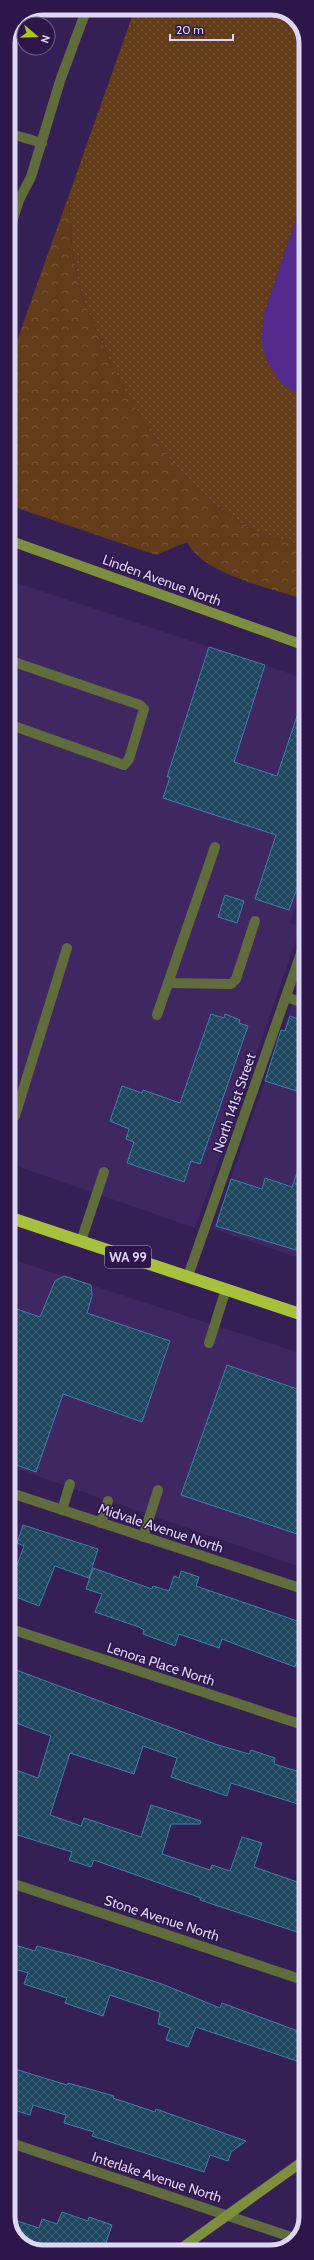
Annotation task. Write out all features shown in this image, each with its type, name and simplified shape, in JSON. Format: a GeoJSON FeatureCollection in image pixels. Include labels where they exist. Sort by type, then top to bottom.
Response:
{"type":"FeatureCollection","features":[{"type":"Feature","properties":{"kind":"highway","name":"WA 99"},"geometry":{"type":"LineString","coordinates":[[15,1219],[299,1314]]}},
{"type":"Feature","properties":{"kind":"street"},"geometry":{"type":"LineString","coordinates":[[15,212],[19,200],[31,177],[60,80],[84,15]]}},
{"type":"Feature","properties":{"kind":"street"},"geometry":{"type":"LineString","coordinates":[[15,135],[42,144]]}},
{"type":"Feature","properties":{"kind":"street"},"geometry":{"type":"LineString","coordinates":[[15,199],[19,200]]}},
{"type":"Feature","properties":{"kind":"street","name":"Linden Avenue North"},"geometry":{"type":"LineString","coordinates":[[15,542],[299,644]]}},
{"type":"Feature","properties":{"kind":"street"},"geometry":{"type":"LineString","coordinates":[[15,662],[140,705],[144,709],[129,759],[124,765],[15,726]]}},
{"type":"Feature","properties":{"kind":"street"},"geometry":{"type":"LineString","coordinates":[[157,1015],[214,847]]}},
{"type":"Feature","properties":{"kind":"street"},"geometry":{"type":"LineString","coordinates":[[168,983],[231,984],[236,979],[255,922]]}},
{"type":"Feature","properties":{"kind":"street"},"geometry":{"type":"LineString","coordinates":[[15,1116],[66,948]]}},
{"type":"Feature","properties":{"kind":"street","name":"North 141st Street"},"geometry":{"type":"LineString","coordinates":[[188,1276],[299,959]]}},
{"type":"Feature","properties":{"kind":"street"},"geometry":{"type":"LineString","coordinates":[[286,997],[299,1002]]}},
{"type":"Feature","properties":{"kind":"street"},"geometry":{"type":"LineString","coordinates":[[81,1241],[104,1172]]}},
{"type":"Feature","properties":{"kind":"street"},"geometry":{"type":"LineString","coordinates":[[209,1343],[226,1289]]}},
{"type":"Feature","properties":{"kind":"street"},"geometry":{"type":"LineString","coordinates":[[62,1510],[70,1484]]}},
{"type":"Feature","properties":{"kind":"street"},"geometry":{"type":"LineString","coordinates":[[143,1537],[158,1490]]}},
{"type":"Feature","properties":{"kind":"street","name":"Midvale Avenue North"},"geometry":{"type":"LineString","coordinates":[[15,1494],[299,1588]]}},
{"type":"Feature","properties":{"kind":"street"},"geometry":{"type":"LineString","coordinates":[[101,1523],[108,1501]]}},
{"type":"Feature","properties":{"kind":"street","name":"Lenora Place North"},"geometry":{"type":"LineString","coordinates":[[15,1630],[299,1724]]}},
{"type":"Feature","properties":{"kind":"street","name":"Stone Avenue North"},"geometry":{"type":"LineString","coordinates":[[15,1884],[299,1979]]}},
{"type":"Feature","properties":{"kind":"street","name":"Interlake Avenue North"},"geometry":{"type":"LineString","coordinates":[[15,2144],[290,2237]]}},
{"type":"Feature","properties":{"kind":"street"},"geometry":{"type":"LineString","coordinates":[[186,2245],[299,2164]]}},
{"type":"Feature","properties":{"kind":"shaded area"},"geometry":{"type":"Polygon","coordinates":[[[299,210],[299,395],[282,384],[267,362],[262,342],[263,318],[299,210]]]}},
{"type":"Feature","properties":{"kind":"shaded area"},"geometry":{"type":"Polygon","coordinates":[[[15,582],[299,677],[299,898],[290,923],[299,926],[299,933],[195,1228],[15,1165],[15,582]]]}},
{"type":"Feature","properties":{"kind":"shaded area"},"geometry":{"type":"Polygon","coordinates":[[[299,985],[299,1258],[213,1229],[299,985]]]}},
{"type":"Feature","properties":{"kind":"shaded area"},"geometry":{"type":"Polygon","coordinates":[[[15,1260],[299,1353],[299,1567],[15,1468],[15,1260]]]}},
{"type":"Feature","properties":{"kind":"green space"},"geometry":{"type":"Polygon","coordinates":[[[133,15],[272,15],[281,17],[293,26],[299,40],[299,210],[263,318],[299,393],[299,545],[255,531],[224,511],[201,492],[180,470],[143,421],[114,368],[82,295],[72,247],[70,192],[133,15]]]}},
{"type":"Feature","properties":{"kind":"green space"},"geometry":{"type":"Polygon","coordinates":[[[70,192],[72,247],[82,295],[101,341],[128,395],[143,421],[161,446],[180,470],[201,492],[224,511],[249,528],[299,545],[299,598],[257,585],[223,572],[208,563],[196,553],[187,542],[156,555],[15,507],[15,346],[70,192]]]}},
{"type":"Feature","properties":{"kind":"building"},"geometry":{"type":"Polygon","coordinates":[[[209,647],[265,665],[234,762],[277,776],[299,710],[299,883],[289,910],[255,899],[276,835],[163,798],[170,777],[167,777],[209,647]]]}},
{"type":"Feature","properties":{"kind":"building"},"geometry":{"type":"Polygon","coordinates":[[[225,895],[244,901],[237,923],[218,917],[225,895]]]}},
{"type":"Feature","properties":{"kind":"building"},"geometry":{"type":"Polygon","coordinates":[[[211,1014],[224,1018],[225,1014],[240,1020],[239,1023],[248,1026],[200,1164],[191,1161],[184,1182],[127,1163],[134,1142],[126,1139],[129,1129],[110,1121],[122,1086],[142,1093],[143,1090],[180,1103],[211,1014]]]}},
{"type":"Feature","properties":{"kind":"building"},"geometry":{"type":"Polygon","coordinates":[[[290,1016],[299,1019],[299,1092],[265,1081],[281,1030],[285,1031],[290,1016]]]}},
{"type":"Feature","properties":{"kind":"building"},"geometry":{"type":"Polygon","coordinates":[[[299,1167],[299,1251],[216,1226],[231,1179],[262,1189],[265,1178],[292,1187],[299,1167]]]}},
{"type":"Feature","properties":{"kind":"building"},"geometry":{"type":"Polygon","coordinates":[[[64,1276],[91,1285],[92,1296],[87,1313],[170,1341],[142,1422],[63,1394],[36,1472],[15,1464],[15,1308],[40,1317],[55,1281],[64,1276]]]}},
{"type":"Feature","properties":{"kind":"building"},"geometry":{"type":"Polygon","coordinates":[[[227,1365],[299,1390],[299,1452],[297,1458],[299,1458],[299,1535],[181,1495],[227,1365]]]}},
{"type":"Feature","properties":{"kind":"building"},"geometry":{"type":"Polygon","coordinates":[[[23,1525],[98,1549],[89,1578],[55,1566],[39,1606],[15,1597],[15,1570],[24,1546],[17,1543],[23,1525]]]}},
{"type":"Feature","properties":{"kind":"building"},"geometry":{"type":"Polygon","coordinates":[[[93,1568],[152,1589],[153,1586],[169,1591],[174,1576],[179,1578],[181,1571],[199,1577],[196,1586],[299,1622],[299,1659],[295,1667],[222,1639],[219,1648],[179,1634],[175,1646],[143,1634],[144,1630],[139,1627],[95,1612],[102,1594],[86,1589],[93,1568]]]}},
{"type":"Feature","properties":{"kind":"building"},"geometry":{"type":"Polygon","coordinates":[[[15,1670],[215,1744],[249,1754],[251,1750],[275,1758],[274,1764],[299,1772],[299,1804],[231,1783],[227,1796],[171,1777],[177,1758],[143,1746],[134,1774],[70,1753],[50,1815],[81,1826],[84,1818],[141,1837],[151,1805],[201,1821],[200,1824],[171,1824],[162,1854],[210,1870],[212,1865],[230,1871],[242,1837],[262,1843],[254,1867],[299,1883],[299,1933],[200,1900],[201,1898],[94,1860],[91,1867],[69,1860],[72,1852],[15,1834],[15,1770],[38,1778],[51,1736],[15,1723],[15,1670]]]}},
{"type":"Feature","properties":{"kind":"building"},"geometry":{"type":"Polygon","coordinates":[[[15,1945],[35,1951],[37,1946],[79,1957],[162,1984],[220,2008],[222,2003],[298,2031],[299,2062],[196,2027],[188,2047],[166,2040],[170,2028],[158,2024],[160,2012],[110,1995],[103,2016],[65,2003],[67,1998],[24,1984],[28,1973],[15,1969],[15,1945]]]}},
{"type":"Feature","properties":{"kind":"building"},"geometry":{"type":"Polygon","coordinates":[[[15,2069],[67,2085],[68,2083],[114,2096],[113,2098],[155,2112],[156,2109],[246,2141],[231,2152],[228,2161],[210,2155],[204,2172],[92,2136],[94,2132],[64,2123],[66,2115],[33,2105],[30,2115],[15,2110],[15,2069]]]}},
{"type":"Feature","properties":{"kind":"building"},"geometry":{"type":"Polygon","coordinates":[[[62,2212],[88,2221],[89,2217],[112,2225],[105,2245],[42,2245],[33,2243],[25,2238],[18,2229],[15,2220],[39,2228],[42,2219],[57,2224],[62,2212]]]}}]}
